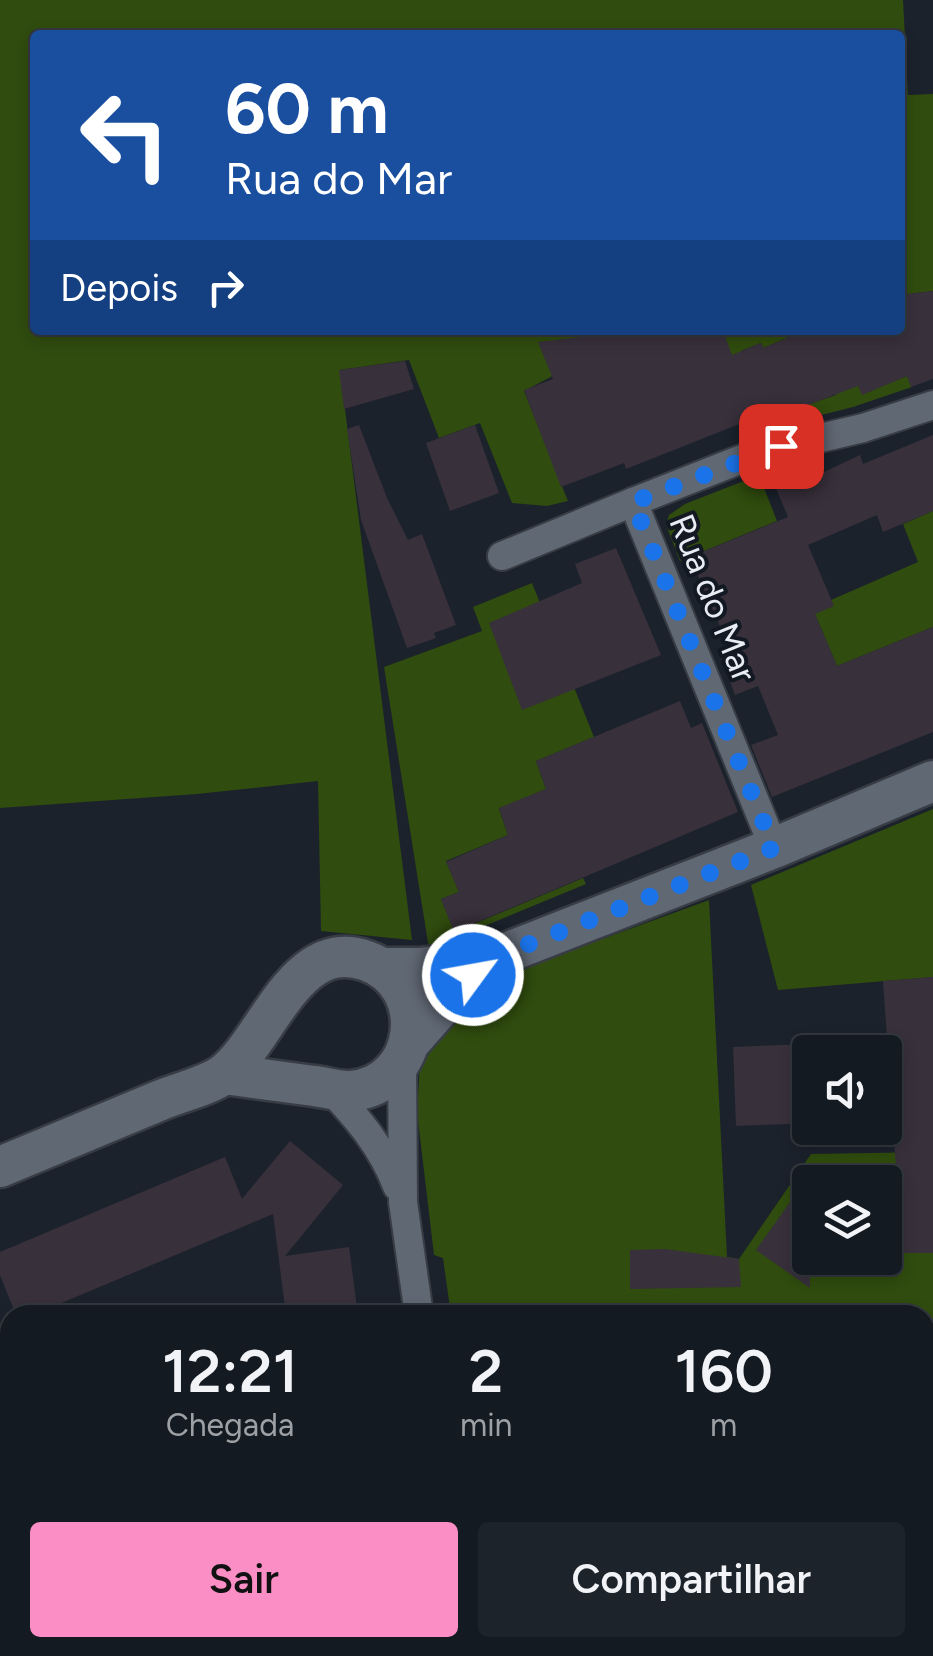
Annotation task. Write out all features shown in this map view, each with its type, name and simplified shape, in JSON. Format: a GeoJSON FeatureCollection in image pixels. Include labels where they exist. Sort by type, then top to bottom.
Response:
{"type":"FeatureCollection","features":[{"type":"Feature","properties":{"kind":"main road"},"geometry":{"type":"LineString","coordinates":[[382,968],[420,968],[493,958],[933,781]]}},
{"type":"Feature","properties":{"kind":"main road"},"geometry":{"type":"LineString","coordinates":[[0,1167],[224,1074],[293,984],[307,970],[325,961],[344,957],[364,960],[382,968],[404,992],[410,1008],[406,1051]]}},
{"type":"Feature","properties":{"kind":"main road"},"geometry":{"type":"LineString","coordinates":[[224,1074],[351,1091],[371,1086],[388,1076],[454,992],[493,958]]}},
{"type":"Feature","properties":{"kind":"main road"},"geometry":{"type":"LineString","coordinates":[[283,1001],[279,1021],[281,1042],[290,1061],[303,1076],[326,1088]]}},
{"type":"Feature","properties":{"kind":"street","name":"Rua do Mar"},"geometry":{"type":"LineString","coordinates":[[774,848],[633,502],[757,453],[862,428],[933,405]]}},
{"type":"Feature","properties":{"kind":"street"},"geometry":{"type":"LineString","coordinates":[[502,556],[633,502]]}},
{"type":"Feature","properties":{"kind":"street"},"geometry":{"type":"LineString","coordinates":[[406,1051],[404,1202],[418,1305]]}},
{"type":"Feature","properties":{"kind":"street"},"geometry":{"type":"LineString","coordinates":[[326,1088],[370,1132],[387,1158],[404,1202]]}},
{"type":"Feature","properties":{"kind":"green space"},"geometry":{"type":"Polygon","coordinates":[[[0,0],[903,0],[905,30],[30,30],[30,335],[630,335],[524,391],[568,501],[547,506],[512,503],[480,423],[439,438],[409,360],[340,370],[412,940],[321,931],[318,781],[0,808],[0,0]]]}},
{"type":"Feature","properties":{"kind":"green space"},"geometry":{"type":"Polygon","coordinates":[[[905,38],[908,95],[933,94],[933,291],[905,294],[905,38]]]}},
{"type":"Feature","properties":{"kind":"green space"},"geometry":{"type":"Polygon","coordinates":[[[722,335],[794,335],[763,348],[761,343],[741,351],[740,358],[719,367],[722,335]]]}},
{"type":"Feature","properties":{"kind":"green space"},"geometry":{"type":"Polygon","coordinates":[[[812,335],[842,346],[862,394],[907,376],[912,387],[793,422],[789,411],[836,395],[812,335]]]}},
{"type":"Feature","properties":{"kind":"green space"},"geometry":{"type":"Polygon","coordinates":[[[759,475],[777,521],[680,561],[666,525],[669,515],[685,504],[759,475]]]}},
{"type":"Feature","properties":{"kind":"green space"},"geometry":{"type":"Polygon","coordinates":[[[933,511],[933,627],[837,666],[815,614],[831,600],[918,562],[903,524],[933,511]]]}},
{"type":"Feature","properties":{"kind":"green space"},"geometry":{"type":"Polygon","coordinates":[[[532,583],[594,737],[536,761],[546,789],[499,809],[508,835],[446,861],[459,892],[441,899],[455,932],[583,878],[586,884],[429,949],[384,667],[482,631],[473,607],[532,583]]]}},
{"type":"Feature","properties":{"kind":"green space"},"geometry":{"type":"Polygon","coordinates":[[[933,809],[933,977],[778,990],[751,885],[933,809]]]}},
{"type":"Feature","properties":{"kind":"green space"},"geometry":{"type":"Polygon","coordinates":[[[709,900],[727,1257],[739,1259],[792,1182],[792,1275],[902,1275],[902,1165],[803,1165],[811,1154],[933,1152],[933,1305],[450,1305],[443,1258],[434,1255],[417,1112],[420,1063],[440,1020],[504,975],[709,900]]]}},
{"type":"Feature","properties":{"kind":"building"},"geometry":{"type":"Polygon","coordinates":[[[933,291],[933,379],[911,387],[907,376],[862,395],[858,386],[745,429],[742,423],[626,469],[624,463],[561,487],[524,390],[553,379],[538,342],[598,335],[725,335],[732,355],[794,335],[905,335],[905,294],[933,291]]]}},
{"type":"Feature","properties":{"kind":"building"},"geometry":{"type":"Polygon","coordinates":[[[405,361],[414,389],[344,409],[339,370],[405,361]]]}},
{"type":"Feature","properties":{"kind":"building"},"geometry":{"type":"Polygon","coordinates":[[[359,425],[408,540],[422,534],[456,625],[434,633],[436,638],[407,648],[361,520],[347,429],[359,425]]]}},
{"type":"Feature","properties":{"kind":"building"},"geometry":{"type":"Polygon","coordinates":[[[475,425],[499,493],[450,511],[426,443],[475,425]]]}},
{"type":"Feature","properties":{"kind":"building"},"geometry":{"type":"Polygon","coordinates":[[[933,435],[933,511],[883,532],[877,515],[808,545],[834,606],[815,614],[837,666],[933,627],[933,732],[772,797],[751,745],[778,735],[758,686],[735,695],[721,658],[732,654],[690,557],[788,517],[775,486],[804,474],[807,480],[860,455],[863,464],[933,435]]]}},
{"type":"Feature","properties":{"kind":"building"},"geometry":{"type":"Polygon","coordinates":[[[616,548],[661,655],[522,710],[489,623],[582,583],[575,564],[616,548]]]}},
{"type":"Feature","properties":{"kind":"building"},"geometry":{"type":"Polygon","coordinates":[[[680,701],[691,728],[702,723],[738,812],[454,932],[441,899],[459,892],[446,862],[508,835],[499,808],[546,789],[536,761],[680,701]]]}},
{"type":"Feature","properties":{"kind":"building"},"geometry":{"type":"Polygon","coordinates":[[[933,977],[933,1253],[902,1253],[902,1165],[896,1165],[894,1145],[902,1145],[902,1035],[887,1035],[883,981],[933,977]]]}},
{"type":"Feature","properties":{"kind":"building"},"geometry":{"type":"Polygon","coordinates":[[[792,1045],[792,1124],[736,1126],[733,1047],[792,1045]]]}},
{"type":"Feature","properties":{"kind":"building"},"geometry":{"type":"Polygon","coordinates":[[[290,1141],[343,1185],[285,1256],[349,1247],[357,1305],[285,1305],[273,1214],[57,1305],[12,1305],[0,1275],[0,1252],[225,1157],[242,1199],[290,1141]]]}},
{"type":"Feature","properties":{"kind":"building"},"geometry":{"type":"Polygon","coordinates":[[[792,1199],[792,1275],[810,1275],[810,1288],[756,1250],[792,1199]]]}},
{"type":"Feature","properties":{"kind":"building"},"geometry":{"type":"Polygon","coordinates":[[[665,1249],[739,1259],[741,1287],[630,1289],[630,1250],[665,1249]]]}},
{"type":"Feature","properties":{"kind":"route"},"geometry":{"type":"LineString","coordinates":[[473,975],[493,958],[774,848],[633,502],[781,446]]}}]}
